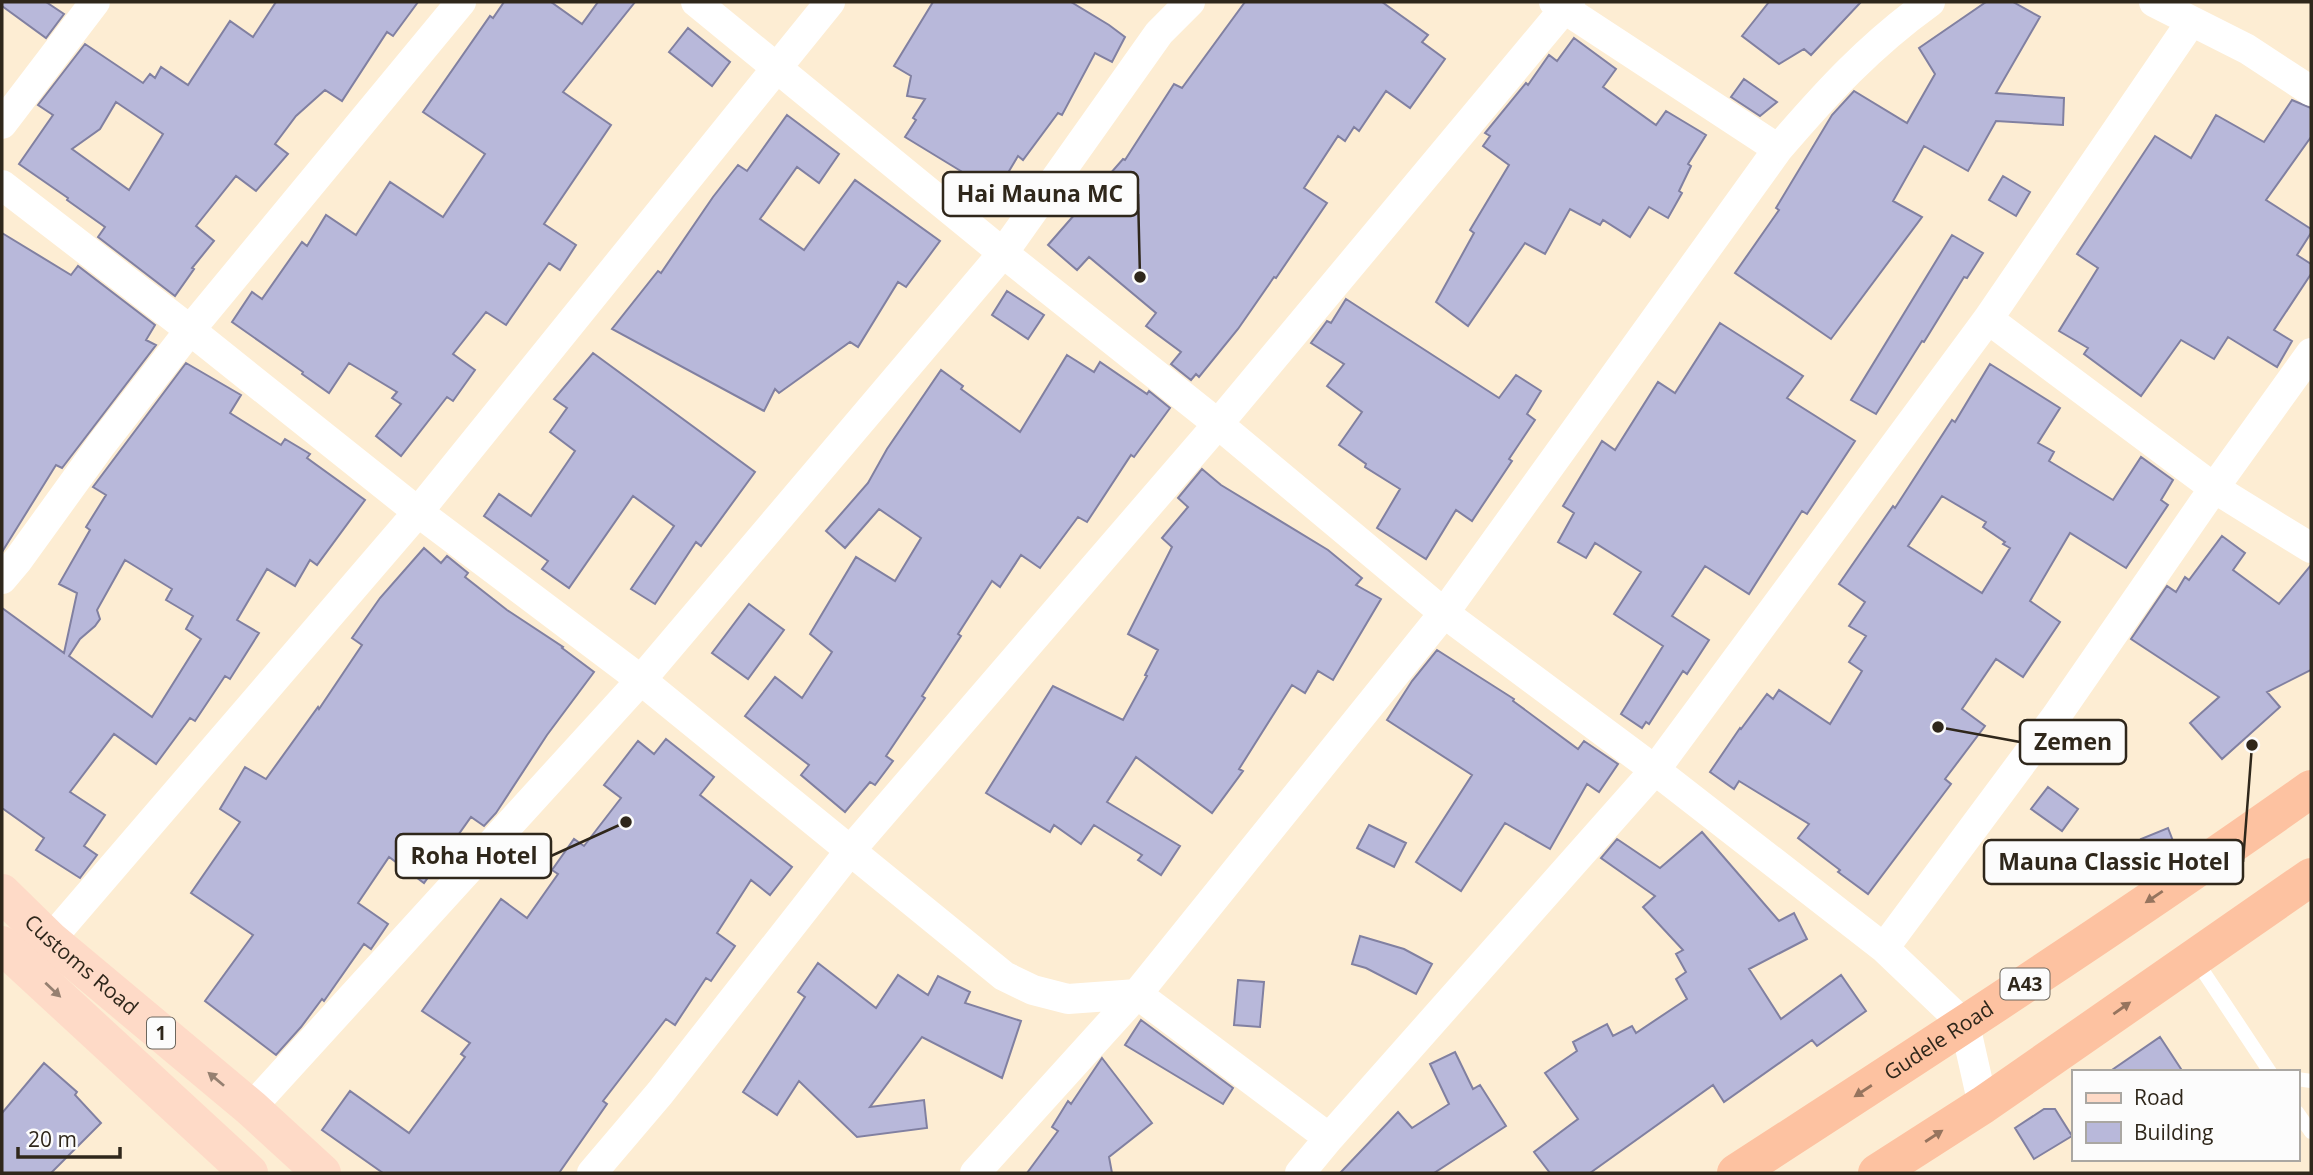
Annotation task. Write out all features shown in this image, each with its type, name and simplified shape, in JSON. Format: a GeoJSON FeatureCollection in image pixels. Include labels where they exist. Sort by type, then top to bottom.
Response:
{"type":"FeatureCollection","features":[{"type":"Feature","properties":{"kind":"highway","name":"Gudele Road"},"geometry":{"type":"LineString","coordinates":[[1736,1173],[1965,1025],[2232,846],[2311,789]]}},
{"type":"Feature","properties":{"kind":"highway"},"geometry":{"type":"LineString","coordinates":[[1877,1173],[1983,1105],[2311,877]]}},
{"type":"Feature","properties":{"kind":"main road","name":"Customs Road"},"geometry":{"type":"LineString","coordinates":[[2,893],[50,940],[251,1108],[322,1173]]}},
{"type":"Feature","properties":{"kind":"main road","name":"Customs Road"},"geometry":{"type":"LineString","coordinates":[[2,945],[249,1173]]}},
{"type":"Feature","properties":{"kind":"street"},"geometry":{"type":"LineString","coordinates":[[2,124],[95,2]]}},
{"type":"Feature","properties":{"kind":"street"},"geometry":{"type":"LineString","coordinates":[[2,579],[190,330],[461,2]]}},
{"type":"Feature","properties":{"kind":"street"},"geometry":{"type":"LineString","coordinates":[[696,2],[1003,253],[1218,424],[1444,612],[1656,770],[1884,948],[1965,1025],[1983,1105]]}},
{"type":"Feature","properties":{"kind":"street"},"geometry":{"type":"LineString","coordinates":[[50,940],[418,512],[830,2]]}},
{"type":"Feature","properties":{"kind":"street"},"geometry":{"type":"LineString","coordinates":[[251,1108],[641,680],[1003,253],[1159,33],[1190,2]]}},
{"type":"Feature","properties":{"kind":"street"},"geometry":{"type":"LineString","coordinates":[[975,1173],[1136,994],[1444,612],[1778,149],[1835,83],[1891,30],[1930,2]]}},
{"type":"Feature","properties":{"kind":"street"},"geometry":{"type":"LineString","coordinates":[[2154,2],[2247,49],[2311,91]]}},
{"type":"Feature","properties":{"kind":"street"},"geometry":{"type":"LineString","coordinates":[[592,1173],[660,1093],[849,852],[1218,424],[1563,4],[1778,149]]}},
{"type":"Feature","properties":{"kind":"street"},"geometry":{"type":"LineString","coordinates":[[1300,1173],[1656,770],[1988,319],[2191,22]]}},
{"type":"Feature","properties":{"kind":"street"},"geometry":{"type":"LineString","coordinates":[[2,185],[190,330],[418,512],[641,680],[1004,976],[1033,990],[1068,999],[1136,994],[1329,1138]]}},
{"type":"Feature","properties":{"kind":"street"},"geometry":{"type":"LineString","coordinates":[[1988,319],[2214,488],[2311,548]]}},
{"type":"Feature","properties":{"kind":"street"},"geometry":{"type":"LineString","coordinates":[[1884,948],[2055,718],[2214,488],[2311,354]]}},
{"type":"Feature","properties":{"kind":"lane"},"geometry":{"type":"LineString","coordinates":[[2194,958],[2269,1070]]}},
{"type":"Feature","properties":{"kind":"lane"},"geometry":{"type":"LineString","coordinates":[[2299,1115],[2311,1132]]}},
{"type":"Feature","properties":{"kind":"building"},"geometry":{"type":"Polygon","coordinates":[[[2,2],[46,2],[64,14],[46,38],[2,6],[2,2]]]}},
{"type":"Feature","properties":{"kind":"building"},"geometry":{"type":"Polygon","coordinates":[[[276,2],[418,2],[393,36],[387,32],[342,101],[325,90],[296,116],[275,144],[288,154],[256,191],[236,176],[196,226],[214,241],[192,268],[194,269],[175,296],[98,237],[105,227],[19,164],[53,115],[38,105],[85,44],[143,83],[150,74],[155,78],[161,67],[188,85],[230,21],[253,37],[276,2]],[[116,102],[100,129],[72,149],[129,190],[163,134],[116,102]]]}},
{"type":"Feature","properties":{"kind":"building"},"geometry":{"type":"Polygon","coordinates":[[[504,2],[551,2],[582,24],[598,2],[635,2],[563,92],[611,125],[544,224],[576,245],[560,270],[549,263],[506,325],[486,312],[453,354],[475,370],[453,401],[447,397],[401,456],[376,436],[401,404],[392,398],[397,392],[349,363],[329,393],[232,322],[252,292],[262,299],[302,242],[307,246],[326,215],[356,235],[390,182],[443,217],[485,154],[423,112],[490,16],[493,18],[504,2]]]}},
{"type":"Feature","properties":{"kind":"building"},"geometry":{"type":"Polygon","coordinates":[[[933,2],[1071,2],[1125,37],[1112,62],[1095,53],[1062,115],[1058,113],[1023,160],[1018,156],[993,198],[960,179],[964,173],[905,137],[925,99],[907,96],[911,76],[894,66],[933,2]]]}},
{"type":"Feature","properties":{"kind":"building"},"geometry":{"type":"Polygon","coordinates":[[[1245,2],[1382,2],[1428,35],[1422,42],[1445,59],[1410,108],[1386,91],[1359,131],[1354,127],[1345,141],[1338,136],[1304,188],[1327,203],[1238,329],[1199,377],[1196,374],[1191,380],[1171,364],[1181,352],[1146,326],[1156,313],[1089,257],[1077,270],[1048,245],[1123,159],[1125,160],[1174,84],[1182,88],[1245,2]]]}},
{"type":"Feature","properties":{"kind":"building"},"geometry":{"type":"Polygon","coordinates":[[[1769,2],[1861,2],[1811,55],[1804,49],[1779,64],[1742,36],[1769,2]]]}},
{"type":"Feature","properties":{"kind":"building"},"geometry":{"type":"Polygon","coordinates":[[[1986,2],[2013,2],[2040,17],[1996,93],[2064,98],[2063,125],[1996,121],[1968,171],[1924,146],[1893,201],[1922,217],[1831,339],[1735,273],[1779,210],[1776,208],[1832,115],[1854,91],[1907,123],[1935,74],[1919,48],[1986,2]]]}},
{"type":"Feature","properties":{"kind":"building"},"geometry":{"type":"Polygon","coordinates":[[[688,28],[730,62],[712,86],[669,52],[688,28]]]}},
{"type":"Feature","properties":{"kind":"building"},"geometry":{"type":"Polygon","coordinates":[[[1574,38],[1616,69],[1603,87],[1656,125],[1666,111],[1706,135],[1688,164],[1691,166],[1679,191],[1682,193],[1668,218],[1649,207],[1630,237],[1603,220],[1600,225],[1570,209],[1545,254],[1525,243],[1468,326],[1436,302],[1474,233],[1470,230],[1509,165],[1483,146],[1490,136],[1485,133],[1526,83],[1528,85],[1549,55],[1557,61],[1574,38]]]}},
{"type":"Feature","properties":{"kind":"building"},"geometry":{"type":"Polygon","coordinates":[[[1744,79],[1777,102],[1760,116],[1731,97],[1744,79]]]}},
{"type":"Feature","properties":{"kind":"building"},"geometry":{"type":"Polygon","coordinates":[[[2292,100],[2311,108],[2311,137],[2266,200],[2311,229],[2297,255],[2311,264],[2311,274],[2274,330],[2292,341],[2277,367],[2228,337],[2214,359],[2181,340],[2141,396],[2084,354],[2088,348],[2059,331],[2098,268],[2077,254],[2155,136],[2191,158],[2216,115],[2264,142],[2292,100]]]}},
{"type":"Feature","properties":{"kind":"building"},"geometry":{"type":"Polygon","coordinates":[[[787,115],[839,154],[819,183],[797,167],[760,219],[804,250],[855,180],[940,241],[906,287],[898,282],[858,347],[850,342],[779,393],[775,389],[764,411],[612,329],[658,271],[661,273],[738,165],[747,171],[787,115]]]}},
{"type":"Feature","properties":{"kind":"building"},"geometry":{"type":"Polygon","coordinates":[[[2003,176],[2030,192],[2016,216],[1989,200],[2003,176]]]}},
{"type":"Feature","properties":{"kind":"building"},"geometry":{"type":"Polygon","coordinates":[[[2,233],[71,275],[78,266],[155,325],[146,340],[156,345],[62,468],[56,465],[2,552],[2,233]]]}},
{"type":"Feature","properties":{"kind":"building"},"geometry":{"type":"Polygon","coordinates":[[[1952,235],[1983,253],[1967,278],[1964,277],[1876,414],[1851,400],[1952,235]]]}},
{"type":"Feature","properties":{"kind":"building"},"geometry":{"type":"Polygon","coordinates":[[[1007,291],[1044,315],[1028,339],[992,315],[1007,291]]]}},
{"type":"Feature","properties":{"kind":"building"},"geometry":{"type":"Polygon","coordinates":[[[1346,299],[1499,398],[1516,375],[1541,391],[1527,414],[1535,420],[1509,459],[1512,461],[1472,521],[1456,510],[1426,559],[1377,528],[1400,489],[1365,467],[1366,464],[1339,445],[1362,412],[1327,386],[1344,364],[1311,343],[1327,321],[1331,323],[1346,299]]]}},
{"type":"Feature","properties":{"kind":"building"},"geometry":{"type":"Polygon","coordinates":[[[1720,323],[1803,376],[1787,398],[1855,441],[1807,514],[1802,511],[1749,594],[1705,566],[1672,616],[1709,640],[1687,674],[1683,671],[1649,724],[1646,722],[1642,728],[1621,714],[1663,646],[1614,614],[1641,572],[1595,543],[1586,558],[1558,542],[1574,513],[1563,506],[1602,441],[1615,450],[1658,382],[1675,393],[1720,323]]]}},
{"type":"Feature","properties":{"kind":"building"},"geometry":{"type":"Polygon","coordinates":[[[593,353],[755,472],[701,546],[696,542],[655,604],[631,589],[674,526],[633,496],[569,588],[542,569],[548,561],[484,516],[499,494],[531,516],[575,451],[550,432],[567,408],[554,399],[593,353]]]}},
{"type":"Feature","properties":{"kind":"building"},"geometry":{"type":"Polygon","coordinates":[[[1067,355],[1094,372],[1100,362],[1147,394],[1149,391],[1170,408],[1134,457],[1131,455],[1087,522],[1078,517],[1040,568],[1021,555],[1000,587],[992,581],[958,634],[961,636],[922,696],[925,698],[886,756],[893,761],[875,785],[870,782],[845,812],[801,775],[809,765],[745,716],[775,677],[802,698],[832,652],[810,634],[856,557],[895,581],[921,538],[879,509],[845,548],[826,531],[868,483],[887,449],[941,370],[963,386],[961,389],[1020,432],[1067,355]]]}},
{"type":"Feature","properties":{"kind":"building"},"geometry":{"type":"Polygon","coordinates":[[[186,363],[241,395],[230,413],[281,445],[285,439],[310,454],[307,458],[365,500],[317,565],[310,560],[295,586],[267,569],[237,620],[259,633],[230,679],[225,676],[195,721],[190,718],[156,764],[114,734],[70,792],[105,815],[84,846],[97,855],[80,878],[36,850],[44,838],[2,808],[2,608],[64,653],[77,593],[59,584],[90,530],[86,527],[106,495],[93,487],[186,363]],[[125,560],[97,610],[100,619],[80,639],[69,656],[152,717],[201,639],[186,629],[193,616],[166,600],[172,589],[125,560]]]}},
{"type":"Feature","properties":{"kind":"building"},"geometry":{"type":"Polygon","coordinates":[[[1990,364],[2060,408],[2038,443],[2054,452],[2049,461],[2113,500],[2141,457],[2173,480],[2161,500],[2168,505],[2126,568],[2070,533],[2030,601],[2060,622],[2023,677],[1996,659],[1962,709],[1985,726],[1945,779],[1951,784],[1868,894],[1798,838],[1809,824],[1739,781],[1734,789],[1710,772],[1767,694],[1773,699],[1779,690],[1830,724],[1862,671],[1849,662],[1866,636],[1849,626],[1865,602],[1839,584],[1893,506],[1895,508],[1952,420],[1955,422],[1990,364]],[[1942,496],[1908,546],[1982,593],[2010,548],[1983,527],[1986,522],[1942,496]]]}},
{"type":"Feature","properties":{"kind":"building"},"geometry":{"type":"Polygon","coordinates":[[[1202,469],[1221,485],[1328,550],[1362,578],[1356,585],[1381,599],[1333,680],[1318,671],[1305,693],[1292,685],[1239,769],[1243,771],[1212,813],[1136,757],[1107,802],[1180,846],[1161,875],[1138,860],[1142,855],[1094,825],[1081,844],[1054,825],[1050,832],[986,793],[1053,686],[1123,720],[1158,650],[1128,634],[1172,547],[1162,538],[1188,507],[1178,498],[1202,469]]]}},
{"type":"Feature","properties":{"kind":"building"},"geometry":{"type":"Polygon","coordinates":[[[2222,536],[2245,553],[2233,570],[2279,604],[2311,565],[2311,670],[2267,692],[2280,707],[2222,759],[2190,723],[2219,697],[2131,639],[2167,586],[2176,592],[2185,577],[2189,580],[2222,536]]]}},
{"type":"Feature","properties":{"kind":"building"},"geometry":{"type":"Polygon","coordinates":[[[424,548],[441,563],[447,556],[468,573],[465,577],[594,672],[547,735],[496,813],[484,826],[471,817],[424,883],[389,857],[358,903],[388,924],[371,949],[364,944],[324,1001],[322,999],[276,1055],[205,1001],[253,935],[191,893],[240,822],[220,809],[245,767],[266,779],[318,707],[319,709],[362,645],[352,638],[380,598],[424,548]]]}},
{"type":"Feature","properties":{"kind":"building"},"geometry":{"type":"Polygon","coordinates":[[[749,604],[784,630],[748,679],[712,653],[749,604]]]}},
{"type":"Feature","properties":{"kind":"building"},"geometry":{"type":"Polygon","coordinates":[[[1437,650],[1514,699],[1513,701],[1578,749],[1584,741],[1618,764],[1599,792],[1587,784],[1550,849],[1505,823],[1461,891],[1416,862],[1472,775],[1387,720],[1412,681],[1437,650]]]}},
{"type":"Feature","properties":{"kind":"building"},"geometry":{"type":"Polygon","coordinates":[[[666,739],[714,777],[700,795],[792,867],[770,895],[751,880],[717,933],[735,946],[711,981],[706,978],[675,1025],[666,1019],[603,1101],[607,1104],[559,1173],[383,1173],[322,1130],[350,1091],[409,1133],[465,1057],[461,1054],[470,1043],[422,1011],[501,899],[527,918],[558,874],[552,870],[574,839],[584,846],[621,798],[604,785],[638,741],[654,754],[666,739]]]}},
{"type":"Feature","properties":{"kind":"building"},"geometry":{"type":"Polygon","coordinates":[[[2048,787],[2078,809],[2062,831],[2031,809],[2048,787]]]}},
{"type":"Feature","properties":{"kind":"building"},"geometry":{"type":"Polygon","coordinates":[[[1369,825],[1406,843],[1394,867],[1357,848],[1369,825]]]}},
{"type":"Feature","properties":{"kind":"building"},"geometry":{"type":"Polygon","coordinates":[[[2168,828],[2178,854],[2151,864],[2141,839],[2168,828]]]}},
{"type":"Feature","properties":{"kind":"building"},"geometry":{"type":"Polygon","coordinates":[[[1702,832],[1779,921],[1794,913],[1807,939],[1749,969],[1781,1019],[1841,975],[1866,1011],[1817,1046],[1812,1040],[1724,1102],[1713,1085],[1590,1173],[1550,1173],[1534,1152],[1578,1119],[1545,1073],[1577,1051],[1573,1042],[1607,1024],[1613,1036],[1632,1026],[1636,1033],[1687,999],[1676,979],[1686,972],[1676,954],[1683,950],[1643,907],[1655,896],[1601,858],[1617,839],[1660,868],[1702,832]]]}},
{"type":"Feature","properties":{"kind":"building"},"geometry":{"type":"Polygon","coordinates":[[[1360,936],[1404,949],[1432,964],[1416,994],[1366,968],[1352,964],[1360,936]]]}},
{"type":"Feature","properties":{"kind":"building"},"geometry":{"type":"Polygon","coordinates":[[[818,963],[876,1008],[898,975],[928,995],[938,976],[970,992],[965,1003],[1021,1021],[1002,1078],[922,1037],[870,1107],[924,1100],[927,1128],[857,1137],[799,1081],[777,1115],[743,1092],[805,997],[798,992],[818,963]]]}},
{"type":"Feature","properties":{"kind":"building"},"geometry":{"type":"Polygon","coordinates":[[[1238,980],[1264,982],[1260,1027],[1234,1025],[1238,980]]]}},
{"type":"Feature","properties":{"kind":"building"},"geometry":{"type":"Polygon","coordinates":[[[1141,1020],[1233,1088],[1223,1104],[1125,1045],[1141,1020]]]}},
{"type":"Feature","properties":{"kind":"building"},"geometry":{"type":"Polygon","coordinates":[[[2160,1037],[2182,1070],[2112,1070],[2160,1037]]]}},
{"type":"Feature","properties":{"kind":"building"},"geometry":{"type":"Polygon","coordinates":[[[1455,1052],[1473,1089],[1480,1085],[1506,1126],[1434,1173],[1340,1173],[1398,1112],[1412,1128],[1449,1104],[1430,1064],[1455,1052]]]}},
{"type":"Feature","properties":{"kind":"building"},"geometry":{"type":"Polygon","coordinates":[[[1102,1058],[1152,1123],[1109,1157],[1112,1173],[1027,1173],[1058,1131],[1052,1127],[1068,1101],[1071,1104],[1102,1058]]]}},
{"type":"Feature","properties":{"kind":"building"},"geometry":{"type":"Polygon","coordinates":[[[44,1063],[77,1092],[75,1095],[101,1123],[51,1173],[2,1173],[2,1113],[44,1063]]]}},
{"type":"Feature","properties":{"kind":"building"},"geometry":{"type":"Polygon","coordinates":[[[2044,1109],[2055,1109],[2072,1136],[2034,1159],[2015,1128],[2044,1109]]]}},
{"type":"Feature","properties":{"kind":"place","name":"Hai Mauna MC"},"geometry":{"type":"Point","coordinates":[1140,277]}},
{"type":"Feature","properties":{"kind":"place","name":"Zemen"},"geometry":{"type":"Point","coordinates":[1938,727]}},
{"type":"Feature","properties":{"kind":"place","name":"Mauna Classic Hotel"},"geometry":{"type":"Point","coordinates":[2252,745]}},
{"type":"Feature","properties":{"kind":"place","name":"Roha Hotel"},"geometry":{"type":"Point","coordinates":[626,822]}}]}
